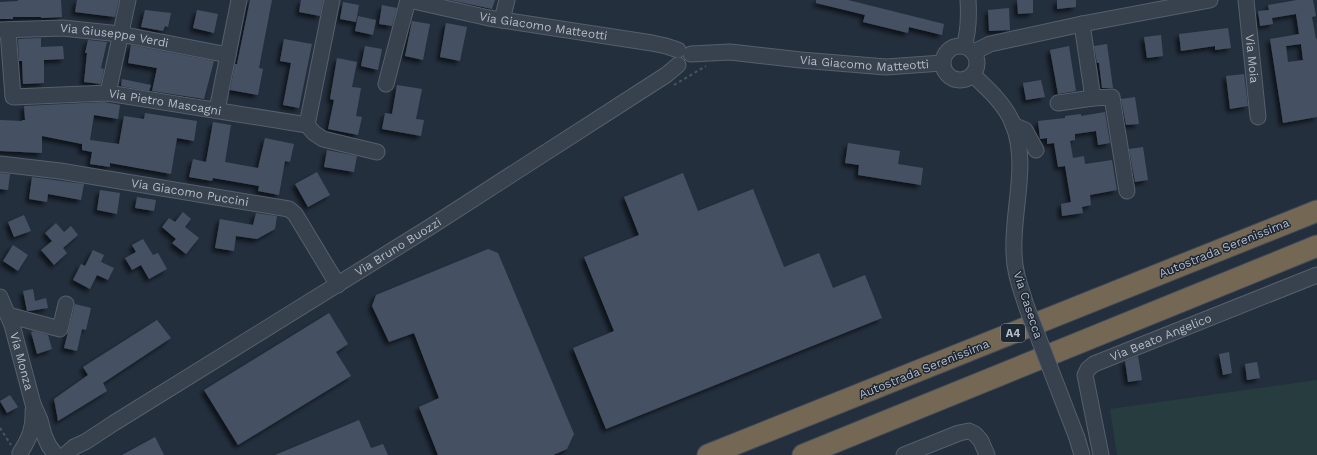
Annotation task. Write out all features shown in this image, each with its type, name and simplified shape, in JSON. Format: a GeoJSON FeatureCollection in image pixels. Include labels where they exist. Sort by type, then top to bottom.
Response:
{"type":"FeatureCollection","features":[{"type":"Feature","properties":{"kind":"highway","name":"Autostrada Serenissima"},"geometry":{"type":"LineString","coordinates":[[708,455],[1317,210]]}},
{"type":"Feature","properties":{"kind":"highway"},"geometry":{"type":"LineString","coordinates":[[803,455],[1317,246]]}},
{"type":"Feature","properties":{"kind":"street"},"geometry":{"type":"LineString","coordinates":[[108,93],[128,0]]}},
{"type":"Feature","properties":{"kind":"street"},"geometry":{"type":"LineString","coordinates":[[217,110],[239,0]]}},
{"type":"Feature","properties":{"kind":"street"},"geometry":{"type":"LineString","coordinates":[[332,0],[307,125],[314,133],[323,139],[378,152]]}},
{"type":"Feature","properties":{"kind":"street"},"geometry":{"type":"LineString","coordinates":[[386,84],[409,0]]}},
{"type":"Feature","properties":{"kind":"street","name":"Via Giacomo Matteotti"},"geometry":{"type":"LineString","coordinates":[[409,0],[502,20],[666,46],[682,56],[730,52],[886,67],[942,63]]}},
{"type":"Feature","properties":{"kind":"street"},"geometry":{"type":"LineString","coordinates":[[502,20],[507,0]]}},
{"type":"Feature","properties":{"kind":"street"},"geometry":{"type":"LineString","coordinates":[[968,0],[969,16],[966,40],[969,49],[976,58],[976,70],[973,75],[964,80],[953,80],[945,73],[942,63],[946,51],[958,46],[969,49],[1165,4],[1210,0]]}},
{"type":"Feature","properties":{"kind":"street","name":"Via Moia"},"geometry":{"type":"LineString","coordinates":[[1246,0],[1258,117]]}},
{"type":"Feature","properties":{"kind":"street"},"geometry":{"type":"LineString","coordinates":[[1082,24],[1093,98]]}},
{"type":"Feature","properties":{"kind":"street","name":"Via Giuseppe Verdi"},"geometry":{"type":"LineString","coordinates":[[4,30],[63,28],[120,34],[228,55]]}},
{"type":"Feature","properties":{"kind":"street","name":"Via Pietro Mascagni"},"geometry":{"type":"LineString","coordinates":[[4,30],[13,97],[108,93],[307,125]]}},
{"type":"Feature","properties":{"kind":"street","name":"Via Bruno Buozzi"},"geometry":{"type":"LineString","coordinates":[[65,455],[74,447],[85,442],[443,219],[666,75],[682,56]]}},
{"type":"Feature","properties":{"kind":"street","name":"Via Casecca"},"geometry":{"type":"LineString","coordinates":[[973,75],[993,94],[1005,110],[1013,125],[1018,143],[1019,166],[1014,251],[1016,275],[1082,455]]}},
{"type":"Feature","properties":{"kind":"street"},"geometry":{"type":"LineString","coordinates":[[1058,102],[1112,97],[1127,191]]}},
{"type":"Feature","properties":{"kind":"street","name":"Via Casecca"},"geometry":{"type":"LineString","coordinates":[[1013,125],[1024,130],[1036,150]]}},
{"type":"Feature","properties":{"kind":"street","name":"Via Giacomo Puccini"},"geometry":{"type":"LineString","coordinates":[[0,164],[60,171],[289,209],[295,214],[338,285]]}},
{"type":"Feature","properties":{"kind":"street","name":"Via Beato Angelico"},"geometry":{"type":"LineString","coordinates":[[1102,455],[1085,375],[1088,369],[1094,364],[1317,275]]}},
{"type":"Feature","properties":{"kind":"street","name":"Via Monza"},"geometry":{"type":"LineString","coordinates":[[0,297],[12,325],[33,404],[40,420],[44,435],[52,450]]}},
{"type":"Feature","properties":{"kind":"street"},"geometry":{"type":"LineString","coordinates":[[8,315],[60,328],[66,304]]}},
{"type":"Feature","properties":{"kind":"street","name":"Via Monza"},"geometry":{"type":"LineString","coordinates":[[17,452],[31,435],[33,423],[33,404]]}},
{"type":"Feature","properties":{"kind":"street","name":"Via Bruno Buozzi"},"geometry":{"type":"LineString","coordinates":[[52,450],[82,434],[114,423]]}},
{"type":"Feature","properties":{"kind":"street"},"geometry":{"type":"LineString","coordinates":[[904,455],[959,433],[969,431],[975,434],[981,441],[987,455]]}},
{"type":"Feature","properties":{"kind":"street"},"geometry":{"type":"LineString","coordinates":[[17,452],[28,446],[38,444],[52,450]]}},
{"type":"Feature","properties":{"kind":"path"},"geometry":{"type":"LineString","coordinates":[[0,428],[17,452]]}},
{"type":"Feature","properties":{"kind":"green space"},"geometry":{"type":"Polygon","coordinates":[[[1317,380],[1317,455],[1117,455],[1110,409],[1317,380]]]}},
{"type":"Feature","properties":{"kind":"building"},"geometry":{"type":"Polygon","coordinates":[[[18,0],[61,0],[62,17],[13,17],[13,19],[0,19],[0,2],[18,0]]]}},
{"type":"Feature","properties":{"kind":"building"},"geometry":{"type":"Polygon","coordinates":[[[77,0],[119,0],[115,17],[75,12],[77,0]]]}},
{"type":"Feature","properties":{"kind":"building"},"geometry":{"type":"Polygon","coordinates":[[[250,0],[272,0],[259,68],[263,69],[258,95],[230,90],[250,0]]]}},
{"type":"Feature","properties":{"kind":"building"},"geometry":{"type":"Polygon","coordinates":[[[301,0],[323,0],[320,16],[299,12],[301,0]]]}},
{"type":"Feature","properties":{"kind":"building"},"geometry":{"type":"Polygon","coordinates":[[[450,0],[495,0],[492,9],[450,0]]]}},
{"type":"Feature","properties":{"kind":"building"},"geometry":{"type":"Polygon","coordinates":[[[816,0],[848,0],[944,24],[942,35],[909,27],[908,33],[863,22],[865,15],[816,3],[816,0]]]}},
{"type":"Feature","properties":{"kind":"building"},"geometry":{"type":"Polygon","coordinates":[[[1017,0],[1033,0],[1033,13],[1018,14],[1017,0]]]}},
{"type":"Feature","properties":{"kind":"building"},"geometry":{"type":"Polygon","coordinates":[[[1057,0],[1076,0],[1076,7],[1057,9],[1057,0]]]}},
{"type":"Feature","properties":{"kind":"building"},"geometry":{"type":"Polygon","coordinates":[[[1297,0],[1313,0],[1316,16],[1312,17],[1316,39],[1317,38],[1317,117],[1283,123],[1270,39],[1299,34],[1296,14],[1272,18],[1273,24],[1260,26],[1258,11],[1269,10],[1268,5],[1297,0]],[[1301,44],[1286,46],[1288,62],[1303,60],[1301,44]]]}},
{"type":"Feature","properties":{"kind":"building"},"geometry":{"type":"Polygon","coordinates":[[[343,2],[359,5],[356,22],[340,19],[343,2]]]}},
{"type":"Feature","properties":{"kind":"building"},"geometry":{"type":"Polygon","coordinates":[[[382,5],[397,8],[392,26],[379,24],[382,5]]]}},
{"type":"Feature","properties":{"kind":"building"},"geometry":{"type":"Polygon","coordinates":[[[1009,8],[1010,30],[989,31],[988,10],[1009,8]]]}},
{"type":"Feature","properties":{"kind":"building"},"geometry":{"type":"Polygon","coordinates":[[[145,10],[171,13],[168,27],[165,26],[163,31],[141,27],[145,10]]]}},
{"type":"Feature","properties":{"kind":"building"},"geometry":{"type":"Polygon","coordinates":[[[197,10],[218,14],[214,33],[193,28],[197,10]]]}},
{"type":"Feature","properties":{"kind":"building"},"geometry":{"type":"Polygon","coordinates":[[[358,16],[376,20],[373,35],[355,31],[358,16]]]}},
{"type":"Feature","properties":{"kind":"building"},"geometry":{"type":"Polygon","coordinates":[[[412,21],[430,24],[423,60],[405,56],[412,21]]]}},
{"type":"Feature","properties":{"kind":"building"},"geometry":{"type":"Polygon","coordinates":[[[446,23],[467,27],[460,61],[440,57],[446,23]]]}},
{"type":"Feature","properties":{"kind":"building"},"geometry":{"type":"Polygon","coordinates":[[[1228,28],[1231,48],[1215,50],[1215,46],[1181,51],[1179,34],[1228,28]]]}},
{"type":"Feature","properties":{"kind":"building"},"geometry":{"type":"Polygon","coordinates":[[[1161,35],[1163,56],[1147,58],[1144,37],[1161,35]]]}},
{"type":"Feature","properties":{"kind":"building"},"geometry":{"type":"Polygon","coordinates":[[[41,38],[41,47],[63,46],[64,59],[44,60],[44,83],[23,84],[22,61],[19,61],[18,39],[41,38]]]}},
{"type":"Feature","properties":{"kind":"building"},"geometry":{"type":"Polygon","coordinates":[[[284,39],[312,44],[299,108],[283,105],[291,63],[280,61],[284,39]]]}},
{"type":"Feature","properties":{"kind":"building"},"geometry":{"type":"Polygon","coordinates":[[[88,40],[107,42],[101,68],[104,69],[101,84],[84,82],[87,53],[85,53],[88,40]]]}},
{"type":"Feature","properties":{"kind":"building"},"geometry":{"type":"Polygon","coordinates":[[[1107,44],[1113,88],[1102,88],[1099,63],[1097,63],[1094,46],[1107,44]]]}},
{"type":"Feature","properties":{"kind":"building"},"geometry":{"type":"Polygon","coordinates":[[[131,45],[214,61],[204,99],[152,91],[157,68],[128,63],[131,45]]]}},
{"type":"Feature","properties":{"kind":"building"},"geometry":{"type":"Polygon","coordinates":[[[365,46],[382,49],[378,70],[361,66],[365,46]]]}},
{"type":"Feature","properties":{"kind":"building"},"geometry":{"type":"Polygon","coordinates":[[[1069,46],[1076,91],[1058,94],[1050,50],[1069,46]]]}},
{"type":"Feature","properties":{"kind":"building"},"geometry":{"type":"Polygon","coordinates":[[[337,58],[357,62],[352,87],[361,88],[356,116],[362,117],[358,135],[328,129],[334,100],[330,99],[337,58]]]}},
{"type":"Feature","properties":{"kind":"building"},"geometry":{"type":"Polygon","coordinates":[[[1244,74],[1248,106],[1230,109],[1226,76],[1244,74]]]}},
{"type":"Feature","properties":{"kind":"building"},"geometry":{"type":"Polygon","coordinates":[[[122,79],[151,85],[149,91],[121,86],[122,79]]]}},
{"type":"Feature","properties":{"kind":"building"},"geometry":{"type":"Polygon","coordinates":[[[1041,80],[1045,97],[1026,100],[1023,83],[1041,80]]]}},
{"type":"Feature","properties":{"kind":"building"},"geometry":{"type":"Polygon","coordinates":[[[397,85],[422,89],[416,119],[424,120],[421,136],[382,129],[385,113],[392,114],[397,85]]]}},
{"type":"Feature","properties":{"kind":"building"},"geometry":{"type":"Polygon","coordinates":[[[1135,97],[1139,124],[1126,125],[1121,99],[1135,97]]]}},
{"type":"Feature","properties":{"kind":"building"},"geometry":{"type":"Polygon","coordinates":[[[104,102],[120,105],[118,119],[94,115],[90,140],[119,144],[124,116],[144,119],[145,113],[197,121],[194,141],[177,138],[171,174],[110,163],[110,167],[90,164],[92,152],[82,150],[82,144],[42,136],[42,153],[0,151],[0,120],[25,120],[24,106],[104,102]]]}},
{"type":"Feature","properties":{"kind":"building"},"geometry":{"type":"Polygon","coordinates":[[[1105,112],[1110,143],[1098,145],[1096,131],[1075,134],[1075,140],[1070,141],[1073,158],[1084,156],[1085,164],[1112,160],[1117,190],[1090,195],[1091,205],[1082,207],[1083,213],[1062,216],[1061,204],[1071,202],[1065,166],[1058,167],[1054,143],[1047,144],[1047,138],[1040,139],[1038,121],[1065,118],[1065,116],[1081,114],[1081,116],[1105,112]]]}},
{"type":"Feature","properties":{"kind":"building"},"geometry":{"type":"Polygon","coordinates":[[[213,122],[231,125],[225,162],[258,168],[265,138],[294,144],[290,162],[285,161],[279,195],[258,191],[259,186],[213,178],[212,181],[189,177],[193,159],[206,162],[213,122]]]}},
{"type":"Feature","properties":{"kind":"building"},"geometry":{"type":"Polygon","coordinates":[[[848,143],[900,151],[898,164],[923,168],[921,185],[858,175],[859,165],[845,163],[848,143]]]}},
{"type":"Feature","properties":{"kind":"building"},"geometry":{"type":"Polygon","coordinates":[[[1143,147],[1148,180],[1135,182],[1129,149],[1143,147]]]}},
{"type":"Feature","properties":{"kind":"building"},"geometry":{"type":"Polygon","coordinates":[[[327,150],[357,156],[354,172],[324,167],[327,150]]]}},
{"type":"Feature","properties":{"kind":"building"},"geometry":{"type":"Polygon","coordinates":[[[317,172],[330,195],[308,207],[295,184],[317,172]]]}},
{"type":"Feature","properties":{"kind":"building"},"geometry":{"type":"Polygon","coordinates":[[[0,173],[10,174],[8,190],[0,189],[0,173]]]}},
{"type":"Feature","properties":{"kind":"building"},"geometry":{"type":"Polygon","coordinates":[[[683,173],[698,211],[753,189],[784,267],[819,253],[833,288],[865,275],[882,318],[606,429],[573,348],[614,331],[584,257],[639,235],[624,197],[683,173]]]}},
{"type":"Feature","properties":{"kind":"building"},"geometry":{"type":"Polygon","coordinates":[[[32,177],[84,184],[81,200],[48,194],[47,202],[29,199],[32,177]]]}},
{"type":"Feature","properties":{"kind":"building"},"geometry":{"type":"Polygon","coordinates":[[[100,190],[120,193],[117,214],[97,210],[100,190]]]}},
{"type":"Feature","properties":{"kind":"building"},"geometry":{"type":"Polygon","coordinates":[[[137,197],[156,200],[154,211],[135,208],[137,197]]]}},
{"type":"Feature","properties":{"kind":"building"},"geometry":{"type":"Polygon","coordinates":[[[183,212],[191,219],[185,227],[199,238],[186,254],[172,243],[176,239],[162,227],[169,218],[175,222],[183,212]]]}},
{"type":"Feature","properties":{"kind":"building"},"geometry":{"type":"Polygon","coordinates":[[[256,213],[277,216],[275,229],[257,239],[236,236],[234,251],[215,248],[220,219],[253,225],[256,213]]]}},
{"type":"Feature","properties":{"kind":"building"},"geometry":{"type":"Polygon","coordinates":[[[24,215],[31,231],[14,237],[8,222],[24,215]]]}},
{"type":"Feature","properties":{"kind":"building"},"geometry":{"type":"Polygon","coordinates":[[[56,223],[64,232],[71,226],[78,235],[63,248],[67,253],[54,265],[41,250],[52,241],[45,233],[56,223]]]}},
{"type":"Feature","properties":{"kind":"building"},"geometry":{"type":"Polygon","coordinates":[[[143,239],[153,255],[158,253],[167,269],[149,279],[141,265],[132,270],[125,258],[136,252],[132,245],[143,239]]]}},
{"type":"Feature","properties":{"kind":"building"},"geometry":{"type":"Polygon","coordinates":[[[13,245],[28,255],[18,271],[3,261],[13,245]]]}},
{"type":"Feature","properties":{"kind":"building"},"geometry":{"type":"Polygon","coordinates":[[[488,249],[498,253],[574,434],[567,449],[553,455],[438,455],[419,407],[439,398],[414,333],[389,342],[372,306],[376,295],[488,249]]]}},
{"type":"Feature","properties":{"kind":"building"},"geometry":{"type":"Polygon","coordinates":[[[93,250],[104,255],[101,262],[114,268],[108,280],[97,275],[90,289],[73,280],[81,264],[85,266],[93,250]]]}},
{"type":"Feature","properties":{"kind":"building"},"geometry":{"type":"Polygon","coordinates":[[[33,289],[35,301],[46,298],[48,308],[27,311],[23,291],[33,289]]]}},
{"type":"Feature","properties":{"kind":"building"},"geometry":{"type":"Polygon","coordinates":[[[75,304],[91,308],[86,330],[82,329],[77,351],[64,348],[75,304]]]}},
{"type":"Feature","properties":{"kind":"building"},"geometry":{"type":"Polygon","coordinates":[[[329,313],[348,344],[336,352],[351,376],[238,445],[204,390],[329,313]]]}},
{"type":"Feature","properties":{"kind":"building"},"geometry":{"type":"Polygon","coordinates":[[[157,320],[171,338],[103,383],[107,391],[58,421],[54,399],[88,375],[83,367],[157,320]]]}},
{"type":"Feature","properties":{"kind":"building"},"geometry":{"type":"Polygon","coordinates":[[[34,331],[48,335],[52,349],[37,354],[31,332],[34,331]]]}},
{"type":"Feature","properties":{"kind":"building"},"geometry":{"type":"Polygon","coordinates":[[[1229,352],[1232,373],[1223,375],[1219,354],[1229,352]]]}},
{"type":"Feature","properties":{"kind":"building"},"geometry":{"type":"Polygon","coordinates":[[[1138,356],[1142,380],[1128,382],[1125,361],[1138,356]]]}},
{"type":"Feature","properties":{"kind":"building"},"geometry":{"type":"Polygon","coordinates":[[[1257,362],[1260,378],[1247,380],[1245,364],[1257,362]]]}},
{"type":"Feature","properties":{"kind":"building"},"geometry":{"type":"Polygon","coordinates":[[[10,395],[18,407],[7,413],[0,401],[10,395]]]}},
{"type":"Feature","properties":{"kind":"building"},"geometry":{"type":"Polygon","coordinates":[[[359,420],[371,448],[383,444],[388,455],[275,455],[359,420]]]}},
{"type":"Feature","properties":{"kind":"building"},"geometry":{"type":"Polygon","coordinates":[[[155,437],[164,455],[122,455],[155,437]]]}}]}
